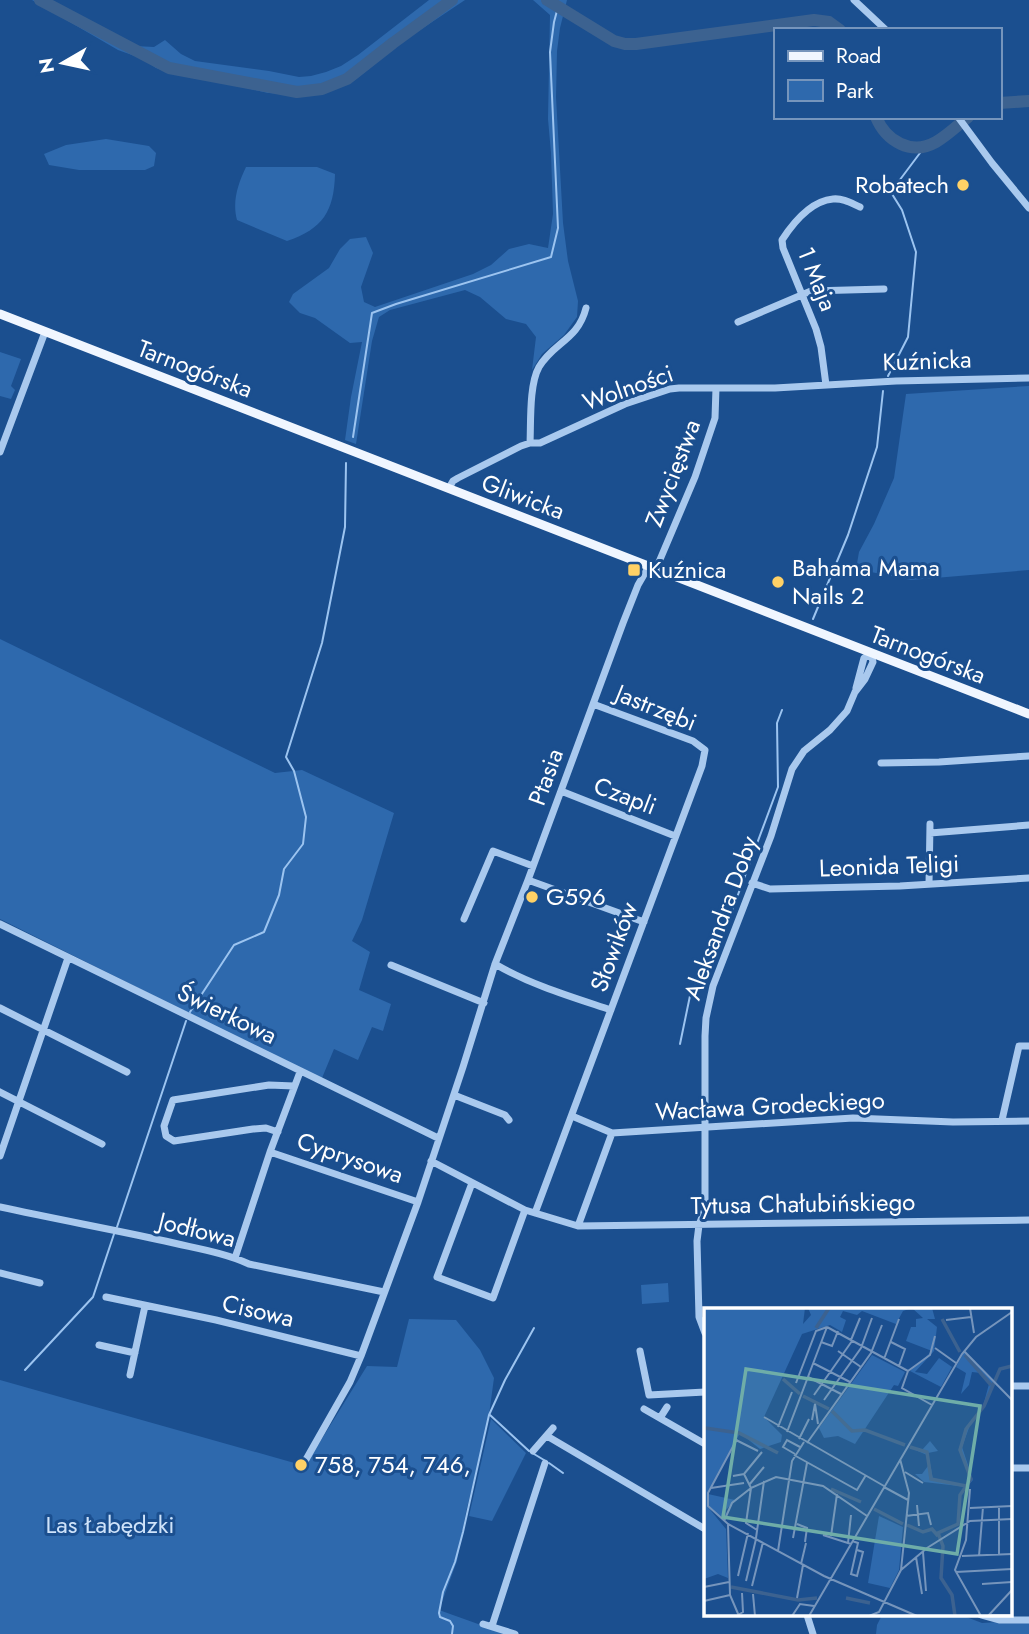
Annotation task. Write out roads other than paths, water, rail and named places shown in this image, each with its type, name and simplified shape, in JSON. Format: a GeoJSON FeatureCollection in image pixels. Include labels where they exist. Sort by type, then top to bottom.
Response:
{"type":"FeatureCollection","features":[{"type":"Feature","properties":{"kind":"main road","name":"Tarnogórska"},"geometry":{"type":"LineString","coordinates":[[0,314],[376,460]]}},
{"type":"Feature","properties":{"kind":"main road","name":"Gliwicka"},"geometry":{"type":"LineString","coordinates":[[376,460],[653,568]]}},
{"type":"Feature","properties":{"kind":"main road","name":"Tarnogórska"},"geometry":{"type":"LineString","coordinates":[[653,568],[1029,714]]}},
{"type":"Feature","properties":{"kind":"street"},"geometry":{"type":"LineString","coordinates":[[853,0],[884,28]]}},
{"type":"Feature","properties":{"kind":"street"},"geometry":{"type":"LineString","coordinates":[[960,119],[1029,208]]}},
{"type":"Feature","properties":{"kind":"street","name":"1 Maja"},"geometry":{"type":"LineString","coordinates":[[826,385],[821,347],[782,240],[789,228],[819,203],[832,199],[844,200],[860,207]]}},
{"type":"Feature","properties":{"kind":"street"},"geometry":{"type":"LineString","coordinates":[[738,322],[811,291],[884,289]]}},
{"type":"Feature","properties":{"kind":"street"},"geometry":{"type":"LineString","coordinates":[[530,443],[534,380],[538,369],[546,357],[573,334],[583,319],[586,308]]}},
{"type":"Feature","properties":{"kind":"street"},"geometry":{"type":"LineString","coordinates":[[0,452],[45,332]]}},
{"type":"Feature","properties":{"kind":"street","name":"Kuźnicka"},"geometry":{"type":"LineString","coordinates":[[826,385],[1029,378]]}},
{"type":"Feature","properties":{"kind":"street","name":"Wolności"},"geometry":{"type":"LineString","coordinates":[[449,488],[453,481],[502,455],[530,443],[540,443],[625,404],[670,389],[826,385]]}},
{"type":"Feature","properties":{"kind":"street","name":"Zwycięstwa"},"geometry":{"type":"LineString","coordinates":[[653,568],[695,477],[715,418],[716,388]]}},
{"type":"Feature","properties":{"kind":"street","name":"Ptasia"},"geometry":{"type":"LineString","coordinates":[[304,1463],[350,1382],[361,1356],[418,1202],[495,964],[638,585],[653,568]]}},
{"type":"Feature","properties":{"kind":"street","name":"Aleksandra Doby"},"geometry":{"type":"LineString","coordinates":[[704,1330],[699,1317],[697,1241],[705,1209],[705,1036],[713,986],[771,836],[792,769],[804,751],[847,711],[864,659],[871,654]]}},
{"type":"Feature","properties":{"kind":"street","name":"Jastrzębi"},"geometry":{"type":"LineString","coordinates":[[593,704],[693,741],[705,750]]}},
{"type":"Feature","properties":{"kind":"street","name":"Słowików"},"geometry":{"type":"LineString","coordinates":[[535,1213],[702,766],[705,750]]}},
{"type":"Feature","properties":{"kind":"street"},"geometry":{"type":"LineString","coordinates":[[881,763],[951,762],[1029,756]]}},
{"type":"Feature","properties":{"kind":"street","name":"Czapli"},"geometry":{"type":"LineString","coordinates":[[561,791],[675,836]]}},
{"type":"Feature","properties":{"kind":"street"},"geometry":{"type":"LineString","coordinates":[[929,884],[930,824]]}},
{"type":"Feature","properties":{"kind":"street"},"geometry":{"type":"LineString","coordinates":[[930,833],[1029,825]]}},
{"type":"Feature","properties":{"kind":"street"},"geometry":{"type":"LineString","coordinates":[[464,919],[493,851],[533,866]]}},
{"type":"Feature","properties":{"kind":"street","name":"Leonida Teligi"},"geometry":{"type":"LineString","coordinates":[[752,883],[770,889],[1029,878]]}},
{"type":"Feature","properties":{"kind":"street"},"geometry":{"type":"LineString","coordinates":[[528,880],[643,922]]}},
{"type":"Feature","properties":{"kind":"street","name":"Świerkowa"},"geometry":{"type":"LineString","coordinates":[[0,924],[438,1138]]}},
{"type":"Feature","properties":{"kind":"street"},"geometry":{"type":"LineString","coordinates":[[0,1156],[68,958]]}},
{"type":"Feature","properties":{"kind":"street"},"geometry":{"type":"LineString","coordinates":[[495,964],[512,974],[611,1010]]}},
{"type":"Feature","properties":{"kind":"street"},"geometry":{"type":"LineString","coordinates":[[391,965],[484,1003]]}},
{"type":"Feature","properties":{"kind":"street"},"geometry":{"type":"LineString","coordinates":[[0,1008],[127,1072]]}},
{"type":"Feature","properties":{"kind":"street"},"geometry":{"type":"LineString","coordinates":[[1002,1120],[1019,1046],[1029,1046]]}},
{"type":"Feature","properties":{"kind":"street","name":"Cyprysowa"},"geometry":{"type":"LineString","coordinates":[[236,1258],[270,1152],[300,1072]]}},
{"type":"Feature","properties":{"kind":"street","name":"Świerkowa"},"geometry":{"type":"LineString","coordinates":[[278,1132],[266,1128],[253,1129],[174,1141],[166,1136],[164,1126],[173,1100],[269,1085],[294,1086]]}},
{"type":"Feature","properties":{"kind":"street"},"geometry":{"type":"LineString","coordinates":[[0,1092],[102,1143]]}},
{"type":"Feature","properties":{"kind":"street"},"geometry":{"type":"LineString","coordinates":[[454,1095],[505,1115],[509,1120]]}},
{"type":"Feature","properties":{"kind":"street"},"geometry":{"type":"LineString","coordinates":[[572,1115],[612,1133],[578,1226]]}},
{"type":"Feature","properties":{"kind":"street","name":"Wacława Grodeckiego"},"geometry":{"type":"LineString","coordinates":[[612,1133],[853,1118],[954,1122],[1029,1121]]}},
{"type":"Feature","properties":{"kind":"street","name":"Cyprysowa"},"geometry":{"type":"LineString","coordinates":[[270,1152],[418,1202]]}},
{"type":"Feature","properties":{"kind":"street","name":"Tytusa Chałubińskiego"},"geometry":{"type":"LineString","coordinates":[[431,1161],[525,1210],[578,1226],[1029,1220]]}},
{"type":"Feature","properties":{"kind":"street"},"geometry":{"type":"LineString","coordinates":[[472,1183],[437,1277],[492,1298],[525,1210]]}},
{"type":"Feature","properties":{"kind":"street","name":"Jodłowa"},"geometry":{"type":"LineString","coordinates":[[0,1207],[108,1228],[236,1258],[249,1264],[384,1292]]}},
{"type":"Feature","properties":{"kind":"street"},"geometry":{"type":"LineString","coordinates":[[0,1273],[40,1283]]}},
{"type":"Feature","properties":{"kind":"street","name":"Cisowa"},"geometry":{"type":"LineString","coordinates":[[106,1297],[216,1320],[361,1356]]}},
{"type":"Feature","properties":{"kind":"street"},"geometry":{"type":"LineString","coordinates":[[130,1376],[145,1306]]}},
{"type":"Feature","properties":{"kind":"street"},"geometry":{"type":"LineString","coordinates":[[99,1346],[135,1353]]}},
{"type":"Feature","properties":{"kind":"street"},"geometry":{"type":"LineString","coordinates":[[640,1351],[649,1395],[704,1392]]}},
{"type":"Feature","properties":{"kind":"street"},"geometry":{"type":"LineString","coordinates":[[660,1418],[667,1407]]}},
{"type":"Feature","properties":{"kind":"street"},"geometry":{"type":"LineString","coordinates":[[644,1409],[704,1443]]}},
{"type":"Feature","properties":{"kind":"street"},"geometry":{"type":"LineString","coordinates":[[533,1451],[553,1428]]}},
{"type":"Feature","properties":{"kind":"street"},"geometry":{"type":"LineString","coordinates":[[547,1436],[704,1528]]}},
{"type":"Feature","properties":{"kind":"street"},"geometry":{"type":"LineString","coordinates":[[515,1634],[488,1625],[545,1463]]}},
{"type":"Feature","properties":{"kind":"street"},"geometry":{"type":"LineString","coordinates":[[807,1616],[813,1634]]}},
{"type":"Feature","properties":{"kind":"street"},"geometry":{"type":"LineString","coordinates":[[985,1616],[999,1620],[1029,1620]]}},
{"type":"Feature","properties":{"kind":"waterway"},"geometry":{"type":"LineString","coordinates":[[40,0],[169,68],[297,92],[322,89],[347,79],[452,0]]}},
{"type":"Feature","properties":{"kind":"waterway"},"geometry":{"type":"LineString","coordinates":[[547,0],[614,41],[625,44],[814,20],[829,22],[837,28]]}},
{"type":"Feature","properties":{"kind":"waterway"},"geometry":{"type":"LineString","coordinates":[[353,437],[372,313],[551,257],[558,228],[550,52],[558,7]]}},
{"type":"Feature","properties":{"kind":"waterway"},"geometry":{"type":"LineString","coordinates":[[1001,103],[1029,101]]}},
{"type":"Feature","properties":{"kind":"waterway"},"geometry":{"type":"LineString","coordinates":[[877,119],[886,133],[900,144],[909,147],[927,146],[936,142],[966,119]]}},
{"type":"Feature","properties":{"kind":"waterway"},"geometry":{"type":"LineString","coordinates":[[888,376],[908,337],[916,252],[902,210],[892,194],[926,145]]}},
{"type":"Feature","properties":{"kind":"waterway"},"geometry":{"type":"LineString","coordinates":[[813,619],[848,535],[877,447],[883,391]]}},
{"type":"Feature","properties":{"kind":"waterway"},"geometry":{"type":"LineString","coordinates":[[190,1012],[234,945],[264,932],[279,895],[284,869],[303,844],[306,817],[294,771],[286,757],[322,643],[345,527],[346,463]]}},
{"type":"Feature","properties":{"kind":"waterway"},"geometry":{"type":"LineString","coordinates":[[680,1044],[691,991],[713,962],[778,787],[777,723],[782,710]]}},
{"type":"Feature","properties":{"kind":"waterway"},"geometry":{"type":"LineString","coordinates":[[117,1227],[186,1021]]}},
{"type":"Feature","properties":{"kind":"waterway"},"geometry":{"type":"LineString","coordinates":[[25,1370],[93,1297],[114,1234]]}},
{"type":"Feature","properties":{"kind":"waterway"},"geometry":{"type":"LineString","coordinates":[[452,1634],[453,1626],[450,1621],[440,1617],[439,1613],[443,1592],[463,1532],[489,1415],[534,1328]]}},
{"type":"Feature","properties":{"kind":"waterway"},"geometry":{"type":"LineString","coordinates":[[490,1415],[529,1451]]}},
{"type":"Feature","properties":{"kind":"waterway"},"geometry":{"type":"LineString","coordinates":[[534,1454],[544,1460]]}},
{"type":"Feature","properties":{"kind":"waterway"},"geometry":{"type":"LineString","coordinates":[[549,1463],[563,1473]]}},
{"type":"Feature","properties":{"kind":"place","name":"Robatech"},"geometry":{"type":"Point","coordinates":[963,185]}},
{"type":"Feature","properties":{"kind":"place","name":"Kuźnica"},"geometry":{"type":"Point","coordinates":[634,570]}},
{"type":"Feature","properties":{"kind":"place","name":"Bahama Mama Nails 2"},"geometry":{"type":"Point","coordinates":[778,582]}},
{"type":"Feature","properties":{"kind":"place","name":"G596"},"geometry":{"type":"Point","coordinates":[532,897]}},
{"type":"Feature","properties":{"kind":"place","name":"758, 754, 746,"},"geometry":{"type":"Point","coordinates":[301,1465]}},
{"type":"Feature","properties":{"kind":"park label","name":"Las Łabędzki"},"geometry":{"type":"Point","coordinates":[110,1525]}}]}
